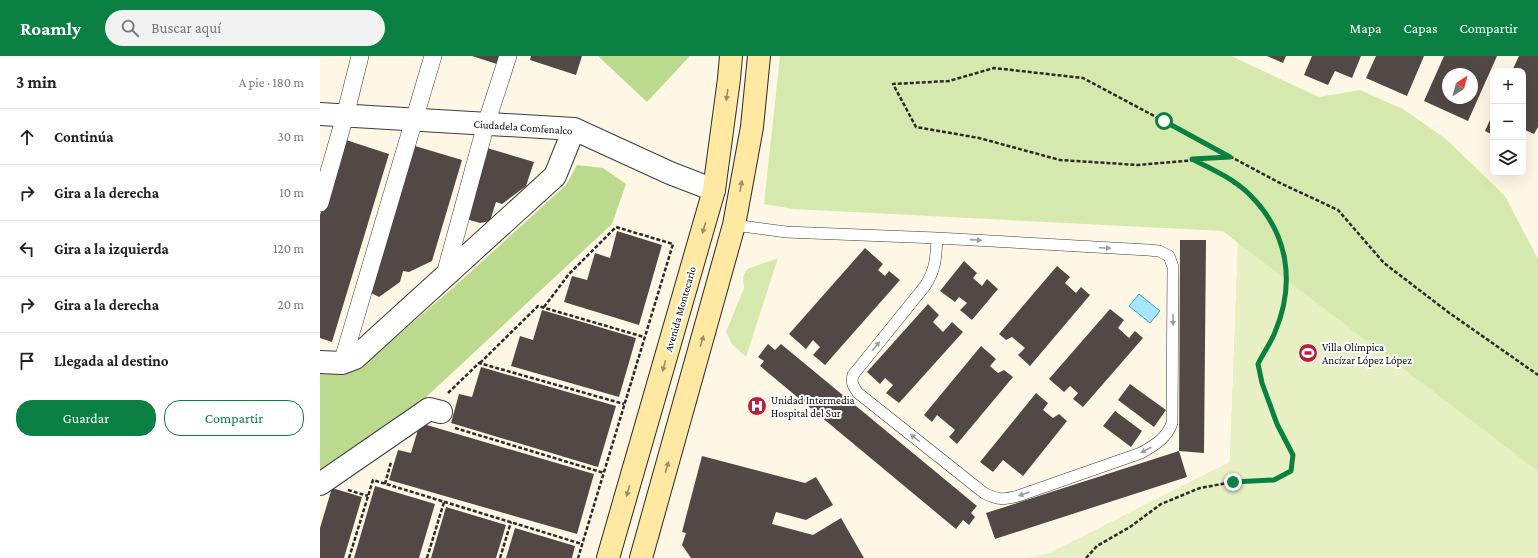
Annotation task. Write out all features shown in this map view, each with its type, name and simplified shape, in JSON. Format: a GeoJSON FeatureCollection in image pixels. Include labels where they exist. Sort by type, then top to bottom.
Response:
{"type":"FeatureCollection","features":[{"type":"Feature","properties":{"kind":"main road","name":"Avenida Montecarlo"},"geometry":{"type":"LineString","coordinates":[[608,558],[714,190],[731,56]]}},
{"type":"Feature","properties":{"kind":"main road"},"geometry":{"type":"LineString","coordinates":[[641,558],[734,225],[752,127],[759,56]]}},
{"type":"Feature","properties":{"kind":"street"},"geometry":{"type":"LineString","coordinates":[[320,203],[345,116],[360,56]]}},
{"type":"Feature","properties":{"kind":"street"},"geometry":{"type":"LineString","coordinates":[[342,363],[433,56]]}},
{"type":"Feature","properties":{"kind":"street"},"geometry":{"type":"LineString","coordinates":[[444,278],[486,124],[508,56]]}},
{"type":"Feature","properties":{"kind":"street","name":"Ciudadela Comfenalco"},"geometry":{"type":"LineString","coordinates":[[320,114],[574,129],[670,173],[714,190]]}},
{"type":"Feature","properties":{"kind":"street"},"geometry":{"type":"LineString","coordinates":[[320,362],[342,363],[355,358],[556,176],[574,129]]}},
{"type":"Feature","properties":{"kind":"street"},"geometry":{"type":"LineString","coordinates":[[320,484],[429,410],[441,412]]}},
{"type":"Feature","properties":{"kind":"lane"},"geometry":{"type":"LineString","coordinates":[[734,225],[786,232],[937,238],[1159,251],[1170,256],[1173,267],[1172,422],[1165,436],[1156,444],[1141,453],[1018,496],[1006,499],[996,499],[984,493],[858,393],[852,386],[851,381],[853,375],[925,286],[931,276],[935,264],[937,238]]}},
{"type":"Feature","properties":{"kind":"path"},"geometry":{"type":"LineString","coordinates":[[1230,157],[1192,159],[1138,165],[1060,160],[979,138],[916,127],[893,84],[949,82],[994,68],[1083,78],[1278,182],[1338,210],[1384,263],[1448,312],[1538,375]]}},
{"type":"Feature","properties":{"kind":"path"},"geometry":{"type":"LineString","coordinates":[[1086,558],[1097,546],[1130,527],[1161,504],[1200,488],[1233,482],[1274,480],[1291,471],[1293,455],[1277,424],[1262,383],[1258,364],[1275,332],[1284,305],[1286,279],[1285,255],[1273,224],[1249,194],[1218,172],[1192,159]]}},
{"type":"Feature","properties":{"kind":"path"},"geometry":{"type":"LineString","coordinates":[[544,307],[569,274],[616,227],[673,244],[578,558]]}},
{"type":"Feature","properties":{"kind":"path"},"geometry":{"type":"LineString","coordinates":[[441,412],[447,394],[538,306],[644,337]]}},
{"type":"Feature","properties":{"kind":"path"},"geometry":{"type":"LineString","coordinates":[[479,363],[624,404]]}},
{"type":"Feature","properties":{"kind":"path"},"geometry":{"type":"LineString","coordinates":[[419,417],[604,473]]}},
{"type":"Feature","properties":{"kind":"path"},"geometry":{"type":"LineString","coordinates":[[349,558],[373,480],[582,544]]}},
{"type":"Feature","properties":{"kind":"path"},"geometry":{"type":"LineString","coordinates":[[427,558],[444,502]]}},
{"type":"Feature","properties":{"kind":"path"},"geometry":{"type":"LineString","coordinates":[[500,558],[511,522]]}},
{"type":"Feature","properties":{"kind":"green space"},"geometry":{"type":"Polygon","coordinates":[[[598,56],[690,56],[647,102],[598,56]]]}},
{"type":"Feature","properties":{"kind":"green space"},"geometry":{"type":"Polygon","coordinates":[[[780,56],[1231,56],[1319,97],[1360,90],[1403,109],[1446,139],[1505,196],[1538,259],[1538,558],[1029,558],[1050,553],[1230,462],[1238,243],[1223,231],[793,209],[764,204],[780,56]]]}},
{"type":"Feature","properties":{"kind":"green space"},"geometry":{"type":"Polygon","coordinates":[[[577,165],[603,168],[626,184],[612,224],[423,400],[320,472],[320,373],[344,373],[362,366],[454,287],[566,185],[577,165]]]}},
{"type":"Feature","properties":{"kind":"green space","name":"Villa Olímpica Ancízar López López"},"geometry":{"type":"Polygon","coordinates":[[[1238,243],[1538,471],[1538,558],[1029,558],[1050,553],[1230,462],[1238,243]]]}},
{"type":"Feature","properties":{"kind":"green space"},"geometry":{"type":"Polygon","coordinates":[[[778,258],[746,357],[732,344],[726,332],[744,288],[743,277],[747,269],[778,258]]]}},
{"type":"Feature","properties":{"kind":"water"},"geometry":{"type":"Polygon","coordinates":[[[1139,294],[1160,311],[1150,323],[1129,306],[1139,294]]]}},
{"type":"Feature","properties":{"kind":"building"},"geometry":{"type":"Polygon","coordinates":[[[472,56],[506,56],[503,66],[472,56]]]}},
{"type":"Feature","properties":{"kind":"building"},"geometry":{"type":"Polygon","coordinates":[[[531,56],[582,56],[576,75],[530,60],[531,56]]]}},
{"type":"Feature","properties":{"kind":"building"},"geometry":{"type":"Polygon","coordinates":[[[1267,56],[1286,56],[1283,63],[1267,56]]]}},
{"type":"Feature","properties":{"kind":"building"},"geometry":{"type":"Polygon","coordinates":[[[1312,56],[1361,56],[1352,78],[1335,71],[1328,85],[1304,75],[1312,56]]]}},
{"type":"Feature","properties":{"kind":"building"},"geometry":{"type":"Polygon","coordinates":[[[1376,56],[1424,56],[1407,96],[1366,78],[1376,56]]]}},
{"type":"Feature","properties":{"kind":"building"},"geometry":{"type":"Polygon","coordinates":[[[1444,56],[1497,56],[1492,68],[1490,68],[1490,72],[1478,99],[1478,68],[1442,68],[1442,104],[1476,104],[1468,121],[1424,101],[1444,56]]]}},
{"type":"Feature","properties":{"kind":"building"},"geometry":{"type":"Polygon","coordinates":[[[1519,56],[1538,56],[1538,127],[1534,134],[1526,130],[1526,68],[1513,68],[1519,56]]]}},
{"type":"Feature","properties":{"kind":"building"},"geometry":{"type":"Polygon","coordinates":[[[1490,120],[1490,134],[1485,131],[1490,120]]]}},
{"type":"Feature","properties":{"kind":"building"},"geometry":{"type":"Polygon","coordinates":[[[343,139],[389,154],[332,342],[320,338],[320,215],[343,139]]]}},
{"type":"Feature","properties":{"kind":"building"},"geometry":{"type":"Polygon","coordinates":[[[415,146],[462,160],[432,261],[409,272],[403,271],[400,282],[379,297],[371,293],[415,146]]]}},
{"type":"Feature","properties":{"kind":"building"},"geometry":{"type":"Polygon","coordinates":[[[487,148],[534,162],[526,186],[502,204],[496,202],[490,221],[480,223],[466,219],[487,148]]]}},
{"type":"Feature","properties":{"kind":"building"},"geometry":{"type":"Polygon","coordinates":[[[617,231],[662,245],[639,325],[564,302],[572,276],[587,280],[595,253],[610,258],[617,231]]]}},
{"type":"Feature","properties":{"kind":"building"},"geometry":{"type":"Polygon","coordinates":[[[1180,240],[1206,240],[1204,453],[1179,451],[1180,240]]]}},
{"type":"Feature","properties":{"kind":"building"},"geometry":{"type":"Polygon","coordinates":[[[865,248],[883,264],[878,270],[885,276],[889,271],[900,280],[825,365],[813,355],[820,347],[813,340],[806,349],[789,334],[865,248]]]}},
{"type":"Feature","properties":{"kind":"building"},"geometry":{"type":"Polygon","coordinates":[[[964,261],[977,273],[973,278],[982,286],[987,279],[998,289],[972,320],[960,310],[967,303],[959,297],[955,302],[940,291],[964,261]]]}},
{"type":"Feature","properties":{"kind":"building"},"geometry":{"type":"Polygon","coordinates":[[[1057,266],[1070,277],[1065,283],[1076,293],[1081,287],[1090,295],[1030,366],[1018,355],[1025,348],[1012,337],[1006,340],[999,334],[1057,266]]]}},
{"type":"Feature","properties":{"kind":"building"},"geometry":{"type":"Polygon","coordinates":[[[928,304],[939,315],[933,322],[943,332],[952,322],[963,332],[899,403],[886,393],[893,385],[885,378],[880,384],[867,372],[928,304]]]}},
{"type":"Feature","properties":{"kind":"building"},"geometry":{"type":"Polygon","coordinates":[[[1110,309],[1124,320],[1118,328],[1129,338],[1135,331],[1143,338],[1083,407],[1073,399],[1078,393],[1070,386],[1064,392],[1049,379],[1110,309]]]}},
{"type":"Feature","properties":{"kind":"building"},"geometry":{"type":"Polygon","coordinates":[[[542,310],[636,338],[619,397],[511,366],[520,336],[533,340],[542,310]]]}},
{"type":"Feature","properties":{"kind":"building"},"geometry":{"type":"Polygon","coordinates":[[[768,344],[775,350],[781,344],[977,506],[971,513],[975,517],[969,525],[963,520],[956,529],[760,366],[764,361],[758,357],[768,344]]]}},
{"type":"Feature","properties":{"kind":"building"},"geometry":{"type":"Polygon","coordinates":[[[981,346],[996,359],[990,366],[998,373],[1004,370],[1013,377],[957,444],[949,437],[955,430],[937,415],[932,422],[924,415],[981,346]]]}},
{"type":"Feature","properties":{"kind":"building"},"geometry":{"type":"Polygon","coordinates":[[[481,367],[616,406],[598,467],[451,423],[459,394],[472,397],[481,367]]]}},
{"type":"Feature","properties":{"kind":"building"},"geometry":{"type":"Polygon","coordinates":[[[1130,384],[1166,410],[1154,427],[1118,400],[1130,384]]]}},
{"type":"Feature","properties":{"kind":"building"},"geometry":{"type":"Polygon","coordinates":[[[1036,393],[1048,403],[1043,410],[1053,418],[1059,414],[1067,421],[1023,476],[1003,460],[993,472],[980,462],[1036,393]]]}},
{"type":"Feature","properties":{"kind":"building"},"geometry":{"type":"Polygon","coordinates":[[[1115,411],[1142,431],[1131,447],[1103,426],[1115,411]]]}},
{"type":"Feature","properties":{"kind":"building"},"geometry":{"type":"Polygon","coordinates":[[[420,423],[594,474],[577,534],[389,480],[398,450],[411,453],[420,423]]]}},
{"type":"Feature","properties":{"kind":"building"},"geometry":{"type":"Polygon","coordinates":[[[1179,451],[1187,477],[995,539],[986,513],[1179,451]]]}},
{"type":"Feature","properties":{"kind":"building"},"geometry":{"type":"Polygon","coordinates":[[[702,456],[805,483],[816,477],[833,505],[806,520],[776,512],[772,524],[813,535],[841,518],[864,558],[691,558],[682,545],[686,533],[682,532],[702,456]]]}},
{"type":"Feature","properties":{"kind":"building"},"geometry":{"type":"Polygon","coordinates":[[[375,486],[435,504],[419,558],[354,558],[375,486]]]}},
{"type":"Feature","properties":{"kind":"building"},"geometry":{"type":"Polygon","coordinates":[[[332,488],[362,497],[344,558],[320,558],[320,528],[332,488]]]}},
{"type":"Feature","properties":{"kind":"building"},"geometry":{"type":"Polygon","coordinates":[[[446,507],[506,525],[496,558],[431,558],[446,507]]]}},
{"type":"Feature","properties":{"kind":"building"},"geometry":{"type":"Polygon","coordinates":[[[515,528],[575,546],[572,558],[506,558],[515,528]]]}},
{"type":"Feature","properties":{"kind":"place","name":"Villa Olímpica Ancízar López López"},"geometry":{"type":"Point","coordinates":[1308,353]}},
{"type":"Feature","properties":{"kind":"place","name":"Unidad Intermedia Hospital del Sur"},"geometry":{"type":"Point","coordinates":[757,406]}},
{"type":"Feature","properties":{"kind":"route"},"geometry":{"type":"LineString","coordinates":[[1164,121],[1230,157],[1192,159],[1218,172],[1249,194],[1273,224],[1285,255],[1286,279],[1284,305],[1275,332],[1264,350],[1258,364],[1262,383],[1277,424],[1293,455],[1291,471],[1274,480],[1233,482]]}}]}
